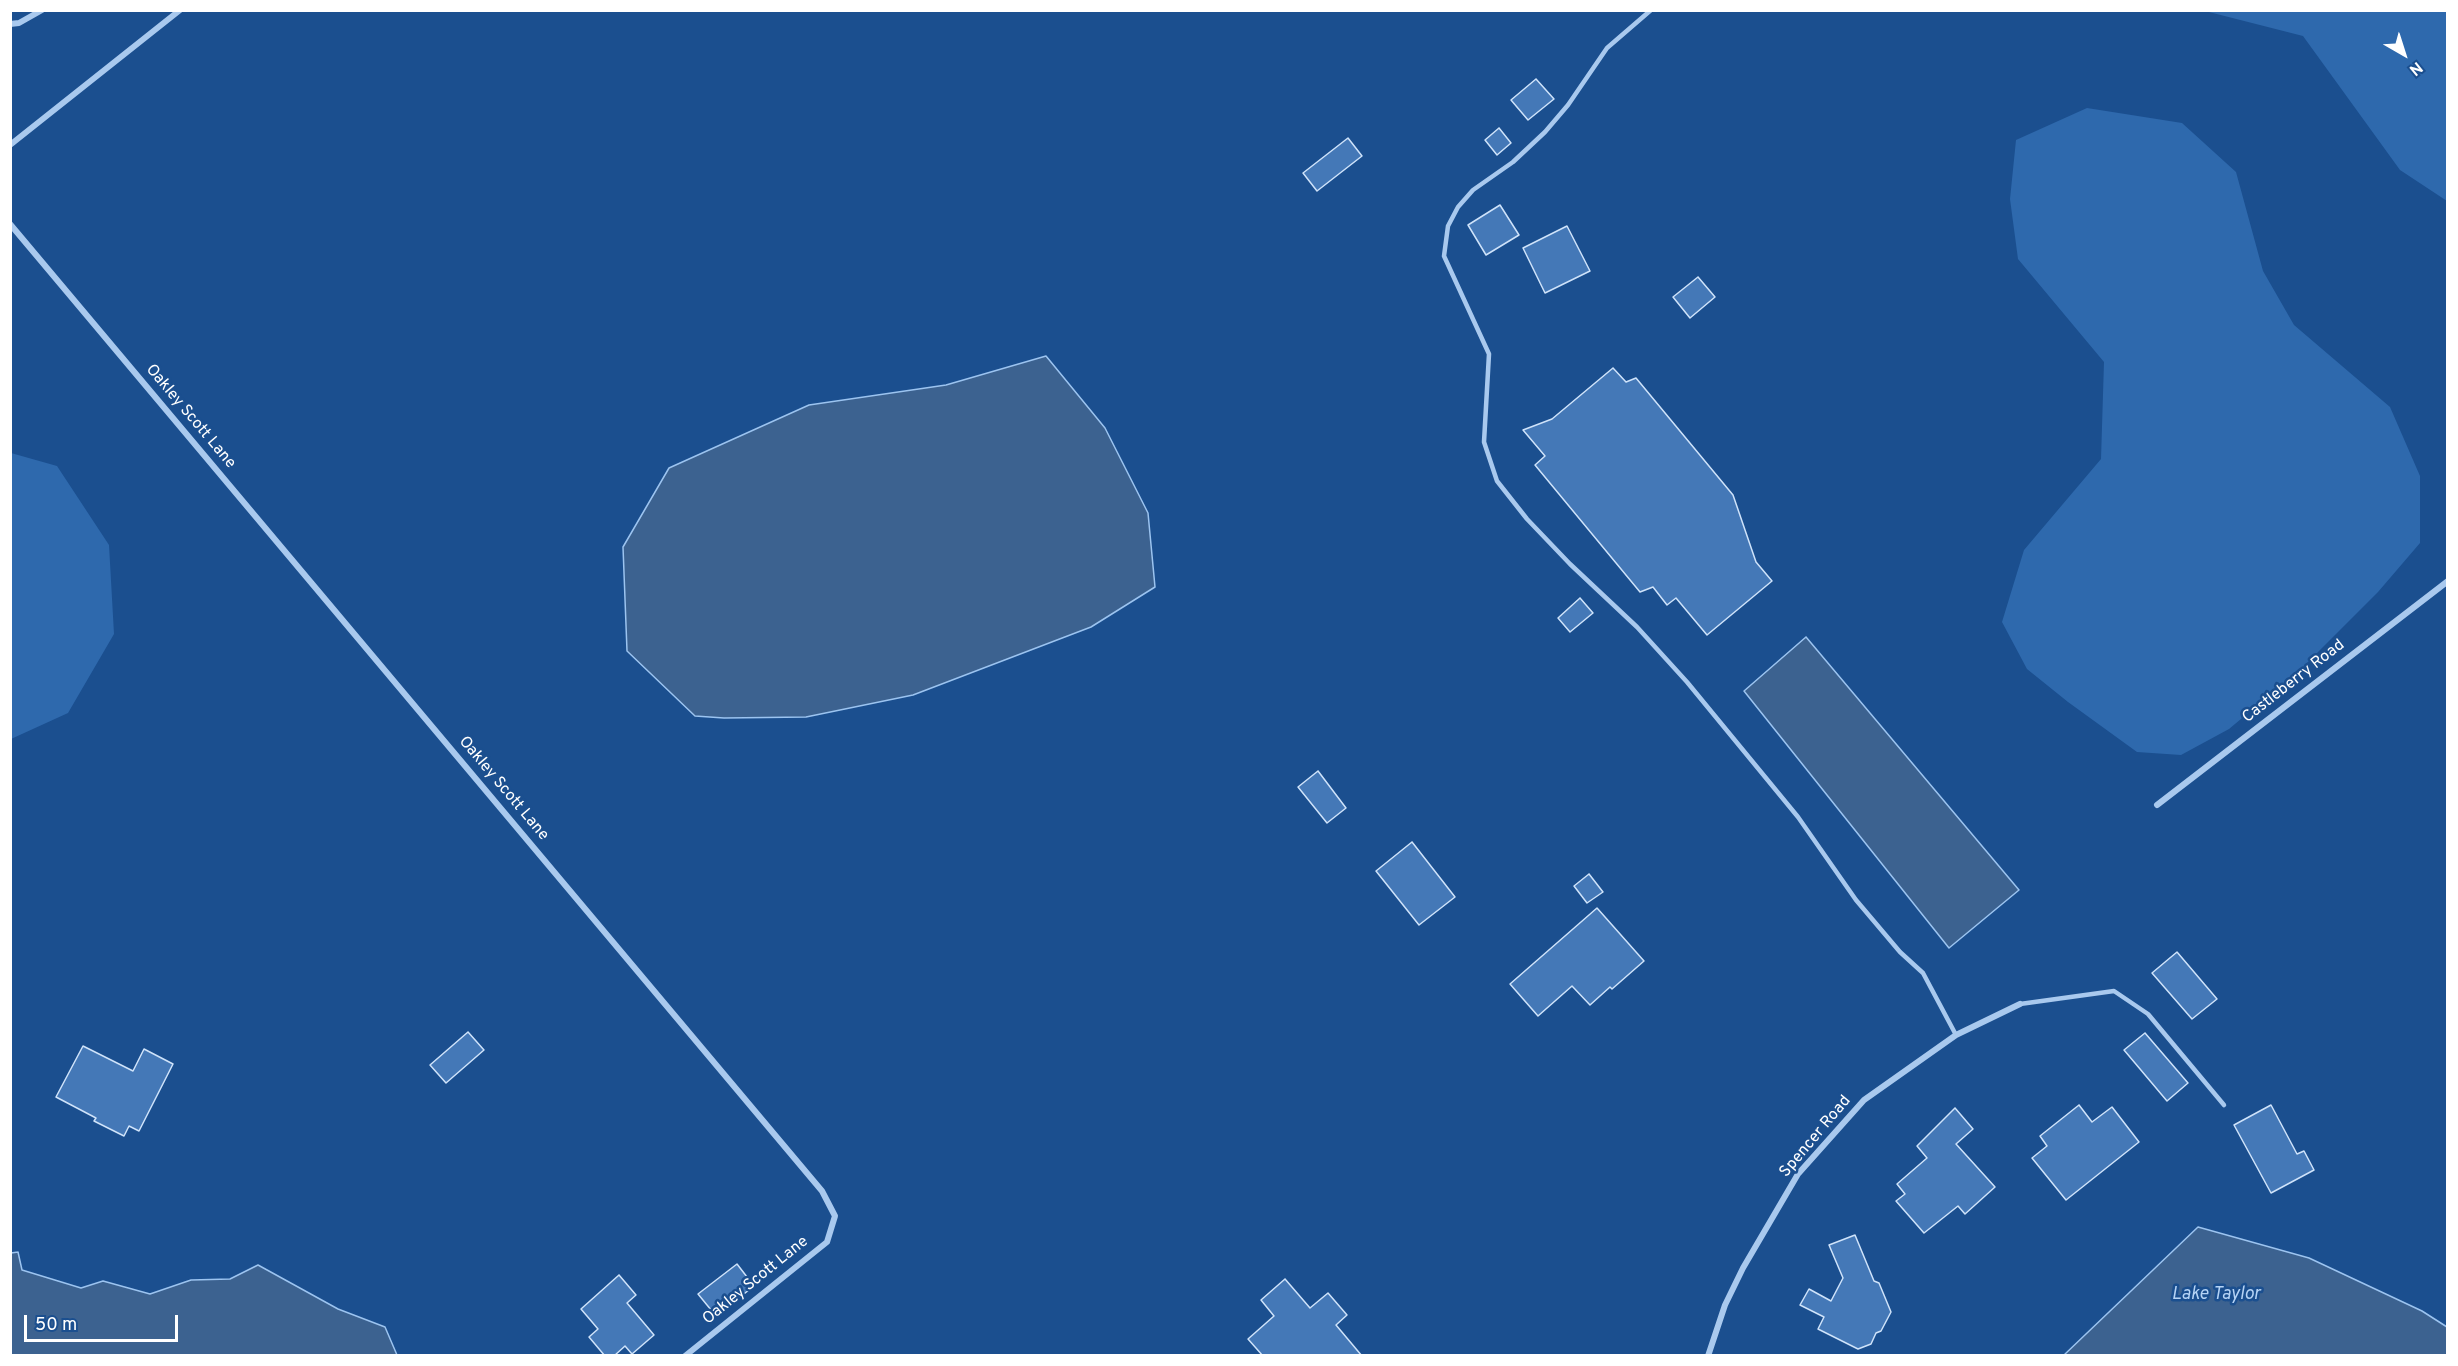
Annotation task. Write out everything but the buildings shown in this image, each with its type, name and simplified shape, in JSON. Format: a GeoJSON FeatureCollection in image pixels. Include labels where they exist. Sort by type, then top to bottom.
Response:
{"type":"FeatureCollection","features":[{"type":"Feature","properties":{"kind":"street"},"geometry":{"type":"LineString","coordinates":[[10,24],[19,23],[42,10]]}},
{"type":"Feature","properties":{"kind":"street"},"geometry":{"type":"LineString","coordinates":[[10,145],[180,10]]}},
{"type":"Feature","properties":{"kind":"street","name":"Oakley Scott Lane"},"geometry":{"type":"LineString","coordinates":[[10,224],[822,1191],[835,1216],[827,1242],[685,1356]]}},
{"type":"Feature","properties":{"kind":"street","name":"Castleberry Road"},"geometry":{"type":"LineString","coordinates":[[2157,805],[2448,581]]}},
{"type":"Feature","properties":{"kind":"street","name":"Spencer Road"},"geometry":{"type":"LineString","coordinates":[[1708,1356],[1725,1305],[1743,1268],[1798,1174],[1864,1100],[1956,1035],[2020,1004]]}},
{"type":"Feature","properties":{"kind":"lane"},"geometry":{"type":"LineString","coordinates":[[1651,10],[1607,48],[1568,105],[1545,132],[1513,162],[1473,190],[1458,207],[1448,226],[1444,256],[1489,354],[1484,442],[1497,481],[1527,519],[1570,564],[1637,627],[1687,682],[1798,817],[1856,900],[1900,952],[1923,974],[1956,1035]]}},
{"type":"Feature","properties":{"kind":"lane"},"geometry":{"type":"LineString","coordinates":[[2020,1004],[2114,991],[2148,1014],[2224,1105]]}},
{"type":"Feature","properties":{"kind":"shaded area"},"geometry":{"type":"Polygon","coordinates":[[[2205,11],[2447,11],[2447,201],[2400,170],[2303,36],[2205,11]]]}},
{"type":"Feature","properties":{"kind":"shaded area"},"geometry":{"type":"Polygon","coordinates":[[[2087,108],[2182,123],[2236,172],[2263,271],[2294,325],[2390,407],[2420,476],[2420,543],[2378,592],[2302,668],[2229,729],[2181,755],[2137,752],[2068,702],[2027,669],[2002,622],[2024,550],[2101,459],[2104,362],[2018,259],[2010,199],[2016,140],[2087,108]]]}},
{"type":"Feature","properties":{"kind":"shaded area"},"geometry":{"type":"Polygon","coordinates":[[[11,453],[57,466],[109,545],[114,634],[68,713],[11,739],[11,453]]]}},
{"type":"Feature","properties":{"kind":"water"},"geometry":{"type":"Polygon","coordinates":[[[1046,356],[1105,428],[1148,513],[1155,587],[1091,627],[913,695],[806,717],[695,716],[627,651],[623,547],[669,468],[809,405],[946,385],[1046,356]]]}},
{"type":"Feature","properties":{"kind":"water"},"geometry":{"type":"Polygon","coordinates":[[[1806,637],[2019,890],[1949,948],[1744,691],[1806,637]]]}},
{"type":"Feature","properties":{"kind":"water","name":"Lake Taylor"},"geometry":{"type":"Polygon","coordinates":[[[2198,1227],[2309,1258],[2422,1311],[2447,1327],[2447,1355],[2064,1355],[2198,1227]]]}},
{"type":"Feature","properties":{"kind":"water"},"geometry":{"type":"Polygon","coordinates":[[[18,1252],[22,1270],[81,1288],[103,1281],[150,1294],[191,1280],[230,1279],[258,1265],[338,1309],[385,1327],[397,1355],[11,1355],[11,1253],[18,1252]]]}}]}
